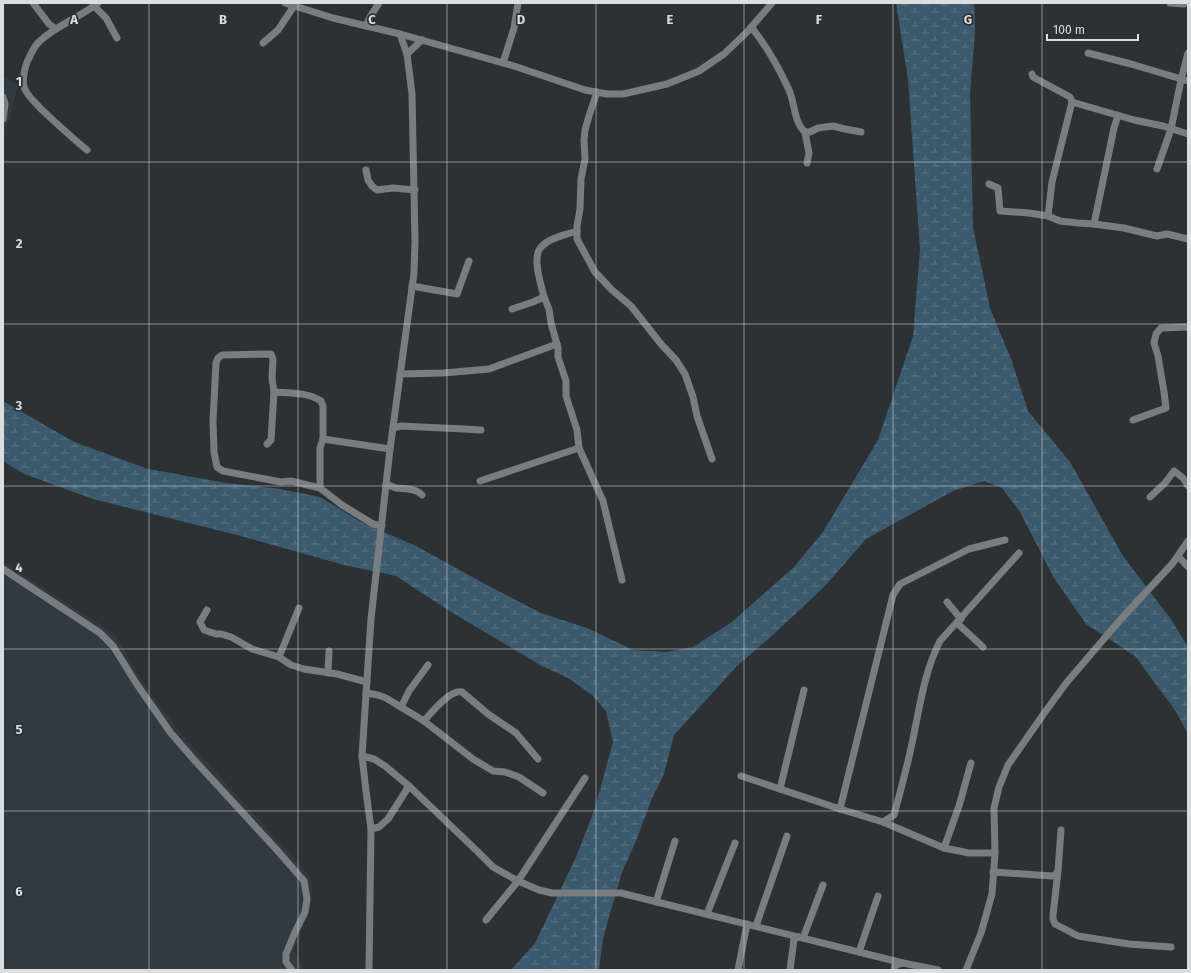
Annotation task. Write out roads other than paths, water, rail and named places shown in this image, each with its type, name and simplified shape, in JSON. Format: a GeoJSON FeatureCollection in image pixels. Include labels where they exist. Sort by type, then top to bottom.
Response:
{"type":"FeatureCollection","features":[{"type":"Feature","properties":{"kind":"street"},"geometry":{"type":"LineString","coordinates":[[33,3],[49,24],[56,29]]}},
{"type":"Feature","properties":{"kind":"street"},"geometry":{"type":"LineString","coordinates":[[285,3],[333,18],[400,34],[503,63],[585,90],[607,94],[623,94],[668,84],[698,71],[724,54],[772,3]]}},
{"type":"Feature","properties":{"kind":"street"},"geometry":{"type":"LineString","coordinates":[[366,26],[379,3]]}},
{"type":"Feature","properties":{"kind":"street"},"geometry":{"type":"LineString","coordinates":[[503,63],[514,28],[518,3]]}},
{"type":"Feature","properties":{"kind":"street"},"geometry":{"type":"LineString","coordinates":[[1170,3],[1186,5]]}},
{"type":"Feature","properties":{"kind":"street"},"geometry":{"type":"LineString","coordinates":[[87,150],[62,130],[27,95],[24,86],[26,63],[40,40],[96,4],[117,38]]}},
{"type":"Feature","properties":{"kind":"street"},"geometry":{"type":"LineString","coordinates":[[263,43],[278,30],[294,6]]}},
{"type":"Feature","properties":{"kind":"street"},"geometry":{"type":"LineString","coordinates":[[751,27],[768,50],[790,91],[799,125],[806,132],[809,153],[807,163]]}},
{"type":"Feature","properties":{"kind":"street"},"geometry":{"type":"LineString","coordinates":[[369,970],[371,828],[362,756],[366,693],[371,619],[390,449],[414,273],[415,241],[412,94],[407,54],[400,34]]}},
{"type":"Feature","properties":{"kind":"street"},"geometry":{"type":"LineString","coordinates":[[407,54],[422,40]]}},
{"type":"Feature","properties":{"kind":"street"},"geometry":{"type":"LineString","coordinates":[[1088,53],[1131,64],[1184,81]]}},
{"type":"Feature","properties":{"kind":"street"},"geometry":{"type":"LineString","coordinates":[[1157,169],[1171,128],[1184,81],[1188,53]]}},
{"type":"Feature","properties":{"kind":"street"},"geometry":{"type":"LineString","coordinates":[[1032,74],[1033,77],[1070,97],[1072,102],[1052,182],[1048,216]]}},
{"type":"Feature","properties":{"kind":"street"},"geometry":{"type":"LineString","coordinates":[[597,92],[588,116],[585,130],[585,159],[581,179],[577,239],[595,272],[612,290],[631,306],[661,344],[676,360],[685,374],[697,416],[712,459]]}},
{"type":"Feature","properties":{"kind":"street"},"geometry":{"type":"LineString","coordinates":[[3,97],[6,104],[3,119]]}},
{"type":"Feature","properties":{"kind":"street"},"geometry":{"type":"LineString","coordinates":[[1072,102],[1171,128],[1188,134]]}},
{"type":"Feature","properties":{"kind":"street"},"geometry":{"type":"LineString","coordinates":[[1094,224],[1118,115]]}},
{"type":"Feature","properties":{"kind":"street"},"geometry":{"type":"LineString","coordinates":[[806,132],[810,132],[818,128],[833,126],[861,132]]}},
{"type":"Feature","properties":{"kind":"street"},"geometry":{"type":"LineString","coordinates":[[366,170],[368,180],[377,190],[393,188],[414,190]]}},
{"type":"Feature","properties":{"kind":"street"},"geometry":{"type":"LineString","coordinates":[[989,184],[998,188],[1000,211],[1029,213],[1078,223],[1124,228],[1157,236],[1167,234],[1188,239]]}},
{"type":"Feature","properties":{"kind":"street"},"geometry":{"type":"LineString","coordinates":[[577,232],[554,238],[542,246],[538,252],[537,268],[544,297],[549,309],[557,344],[558,357],[566,381],[566,396],[577,430],[579,448],[603,501],[622,580]]}},
{"type":"Feature","properties":{"kind":"street"},"geometry":{"type":"LineString","coordinates":[[412,286],[457,294],[469,261]]}},
{"type":"Feature","properties":{"kind":"street"},"geometry":{"type":"LineString","coordinates":[[512,309],[544,297]]}},
{"type":"Feature","properties":{"kind":"street"},"geometry":{"type":"LineString","coordinates":[[1133,420],[1166,408],[1162,377],[1154,343],[1156,334],[1161,328],[1188,327]]}},
{"type":"Feature","properties":{"kind":"street"},"geometry":{"type":"LineString","coordinates":[[400,374],[489,369],[557,344]]}},
{"type":"Feature","properties":{"kind":"street"},"geometry":{"type":"LineString","coordinates":[[267,444],[271,440],[274,392],[272,378],[273,359],[271,354],[247,356],[222,355],[218,358],[216,363],[213,421],[214,452],[217,467],[223,471],[280,482],[291,481],[320,488],[342,505],[373,524],[382,526]]}},
{"type":"Feature","properties":{"kind":"street"},"geometry":{"type":"LineString","coordinates":[[274,392],[302,394],[317,398],[321,401],[323,406],[323,439],[320,448],[320,488]]}},
{"type":"Feature","properties":{"kind":"street"},"geometry":{"type":"LineString","coordinates":[[393,428],[401,426],[481,430]]}},
{"type":"Feature","properties":{"kind":"street"},"geometry":{"type":"LineString","coordinates":[[323,439],[390,449]]}},
{"type":"Feature","properties":{"kind":"street"},"geometry":{"type":"LineString","coordinates":[[480,482],[579,448]]}},
{"type":"Feature","properties":{"kind":"street"},"geometry":{"type":"LineString","coordinates":[[1150,497],[1165,483],[1174,471],[1183,478],[1188,486]]}},
{"type":"Feature","properties":{"kind":"street"},"geometry":{"type":"LineString","coordinates":[[386,484],[396,488],[414,490],[420,492],[422,495]]}},
{"type":"Feature","properties":{"kind":"street"},"geometry":{"type":"LineString","coordinates":[[840,810],[881,641],[893,595],[896,589],[900,584],[969,549],[1005,540]]}},
{"type":"Feature","properties":{"kind":"street"},"geometry":{"type":"LineString","coordinates":[[966,970],[981,933],[992,894],[995,853],[994,808],[999,787],[1008,765],[1067,682],[1121,618],[1173,563],[1188,541]]}},
{"type":"Feature","properties":{"kind":"street"},"geometry":{"type":"LineString","coordinates":[[883,822],[894,815],[911,748],[922,691],[940,641],[1019,553]]}},
{"type":"Feature","properties":{"kind":"street"},"geometry":{"type":"LineString","coordinates":[[1178,556],[1188,567]]}},
{"type":"Feature","properties":{"kind":"street"},"geometry":{"type":"LineString","coordinates":[[3,569],[100,633],[113,646],[136,683],[170,732],[276,848],[304,881],[307,899],[305,912],[286,954],[286,962],[292,970]]}},
{"type":"Feature","properties":{"kind":"street"},"geometry":{"type":"LineString","coordinates":[[947,602],[959,621],[983,647]]}},
{"type":"Feature","properties":{"kind":"street"},"geometry":{"type":"LineString","coordinates":[[279,658],[299,608]]}},
{"type":"Feature","properties":{"kind":"street"},"geometry":{"type":"LineString","coordinates":[[207,610],[200,622],[204,630],[231,638],[252,649],[279,658],[291,665],[304,669],[337,674],[367,682]]}},
{"type":"Feature","properties":{"kind":"street"},"geometry":{"type":"LineString","coordinates":[[328,673],[329,652]]}},
{"type":"Feature","properties":{"kind":"street"},"geometry":{"type":"LineString","coordinates":[[401,707],[409,691],[428,665]]}},
{"type":"Feature","properties":{"kind":"street"},"geometry":{"type":"LineString","coordinates":[[780,789],[804,690]]}},
{"type":"Feature","properties":{"kind":"street"},"geometry":{"type":"LineString","coordinates":[[424,721],[450,694],[458,691],[462,692],[488,714],[516,733],[538,759]]}},
{"type":"Feature","properties":{"kind":"street"},"geometry":{"type":"LineString","coordinates":[[366,693],[378,695],[424,721],[473,759],[493,772],[506,772],[519,777],[543,792]]}},
{"type":"Feature","properties":{"kind":"street"},"geometry":{"type":"LineString","coordinates":[[362,756],[379,762],[409,786],[493,867],[518,881],[539,890],[552,893],[621,893],[903,963],[938,970]]}},
{"type":"Feature","properties":{"kind":"street"},"geometry":{"type":"LineString","coordinates":[[944,848],[959,806],[971,764]]}},
{"type":"Feature","properties":{"kind":"street"},"geometry":{"type":"LineString","coordinates":[[741,776],[840,810],[883,822],[944,848],[969,853],[995,853]]}},
{"type":"Feature","properties":{"kind":"street"},"geometry":{"type":"LineString","coordinates":[[486,920],[518,881],[585,778]]}},
{"type":"Feature","properties":{"kind":"street"},"geometry":{"type":"LineString","coordinates":[[371,828],[379,827],[388,819],[409,786]]}},
{"type":"Feature","properties":{"kind":"street"},"geometry":{"type":"LineString","coordinates":[[1061,830],[1053,915],[1055,924],[1078,936],[1129,944],[1171,946]]}},
{"type":"Feature","properties":{"kind":"street"},"geometry":{"type":"LineString","coordinates":[[756,926],[787,836]]}},
{"type":"Feature","properties":{"kind":"street"},"geometry":{"type":"LineString","coordinates":[[656,902],[675,841]]}},
{"type":"Feature","properties":{"kind":"street"},"geometry":{"type":"LineString","coordinates":[[707,914],[735,844]]}},
{"type":"Feature","properties":{"kind":"street"},"geometry":{"type":"LineString","coordinates":[[993,872],[1052,876],[1056,875],[1058,871]]}},
{"type":"Feature","properties":{"kind":"street"},"geometry":{"type":"LineString","coordinates":[[801,937],[823,885]]}},
{"type":"Feature","properties":{"kind":"street"},"geometry":{"type":"LineString","coordinates":[[859,952],[878,896]]}},
{"type":"Feature","properties":{"kind":"street"},"geometry":{"type":"LineString","coordinates":[[738,970],[747,924]]}},
{"type":"Feature","properties":{"kind":"street"},"geometry":{"type":"LineString","coordinates":[[790,970],[794,939],[801,937]]}},
{"type":"Feature","properties":{"kind":"street"},"geometry":{"type":"LineString","coordinates":[[894,970],[895,965],[903,963]]}}]}
